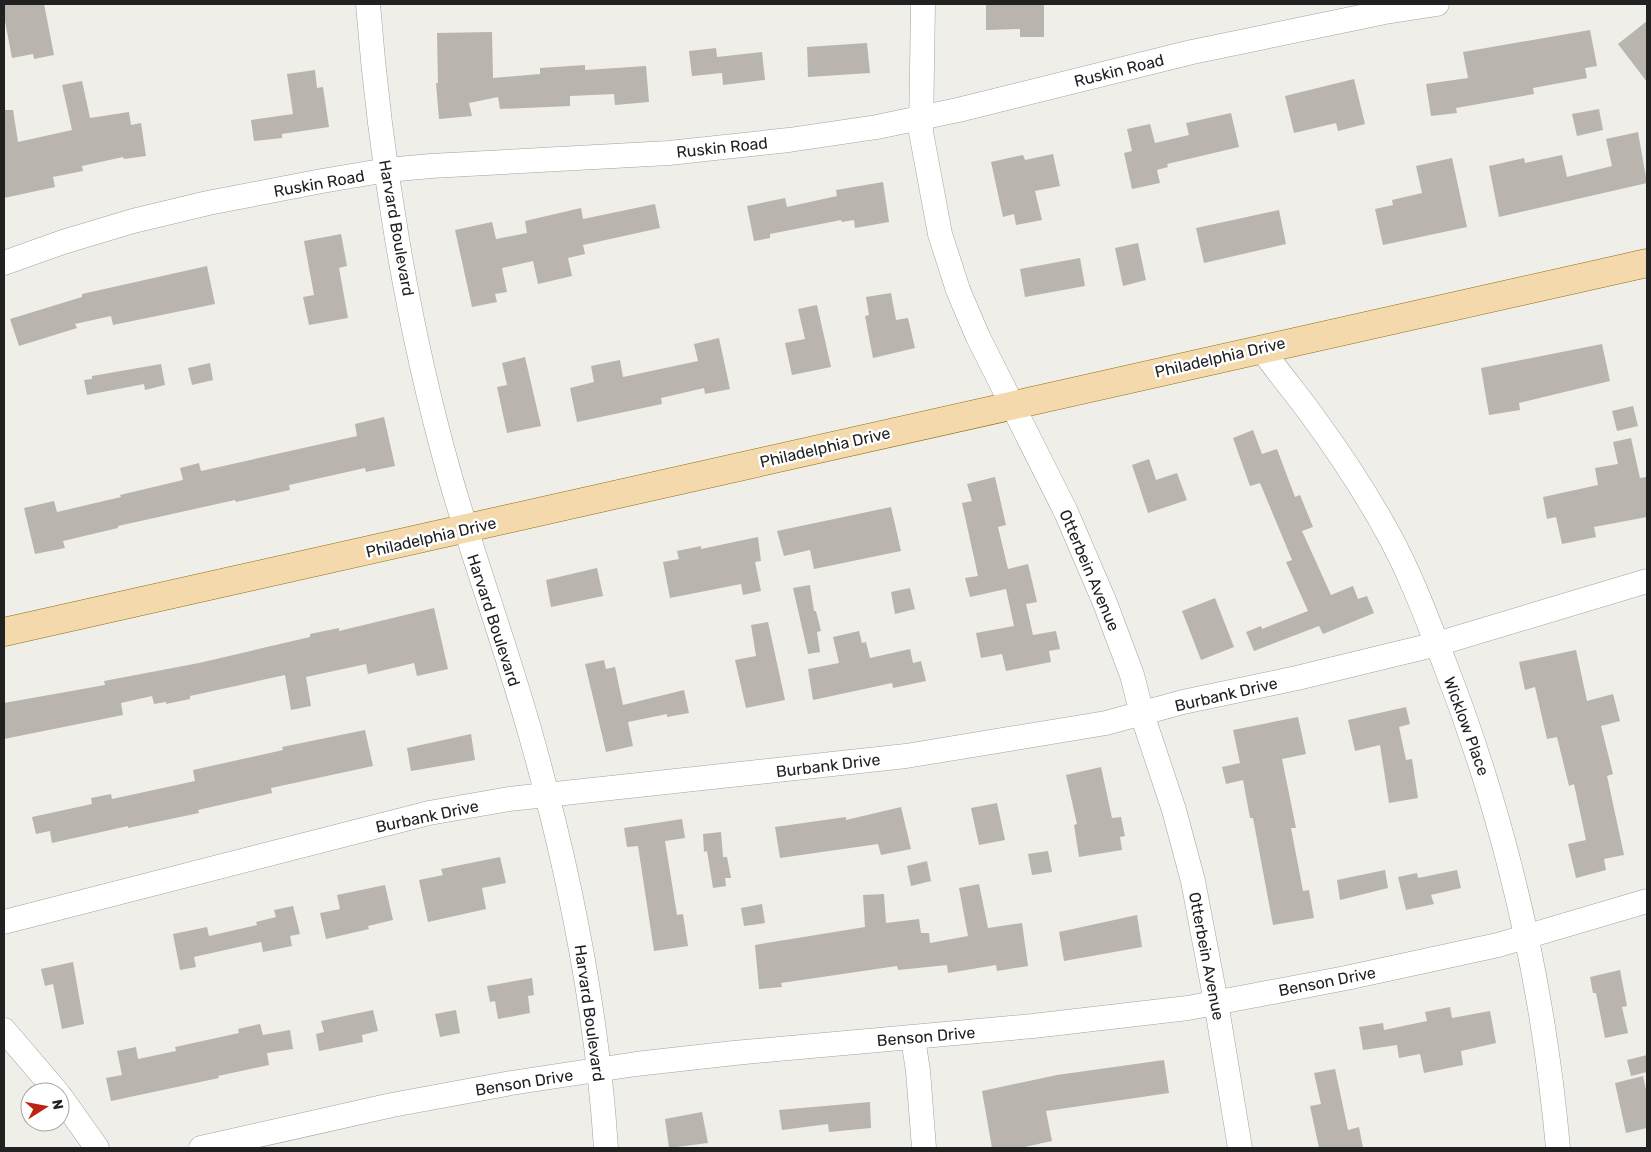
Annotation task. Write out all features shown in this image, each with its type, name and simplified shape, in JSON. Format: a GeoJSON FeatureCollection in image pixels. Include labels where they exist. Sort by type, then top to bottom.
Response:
{"type":"FeatureCollection","features":[{"type":"Feature","properties":{"kind":"main road","name":"Philadelphia Drive"},"geometry":{"type":"LineString","coordinates":[[4,632],[1261,348],[1647,263]]}},
{"type":"Feature","properties":{"kind":"street","name":"Harvard Boulevard"},"geometry":{"type":"LineString","coordinates":[[368,4],[374,74],[387,170],[410,305],[429,394],[466,529],[533,741],[547,795],[575,919],[598,1070],[606,1148]]}},
{"type":"Feature","properties":{"kind":"street","name":"Otterbein Avenue"},"geometry":{"type":"LineString","coordinates":[[924,4],[921,118],[925,161],[938,225],[958,290],[978,337],[1066,512],[1105,603],[1132,675],[1142,714],[1174,810],[1193,881],[1216,1002],[1240,1148]]}},
{"type":"Feature","properties":{"kind":"street","name":"Ruskin Road"},"geometry":{"type":"LineString","coordinates":[[4,263],[72,239],[208,203],[387,170],[678,152],[789,140],[921,118],[1192,52],[1385,12],[1437,4]]}},
{"type":"Feature","properties":{"kind":"street","name":"Wicklow Place"},"geometry":{"type":"LineString","coordinates":[[1261,348],[1315,420],[1368,499],[1408,572],[1466,716],[1488,787],[1519,899],[1527,936],[1546,1055],[1558,1148]]}},
{"type":"Feature","properties":{"kind":"street","name":"Burbank Drive"},"geometry":{"type":"LineString","coordinates":[[4,922],[429,814],[509,799],[906,756],[1106,723],[1437,644],[1647,582]]}},
{"type":"Feature","properties":{"kind":"street","name":"Benson Drive"},"geometry":{"type":"LineString","coordinates":[[201,1148],[392,1105],[511,1083],[598,1070],[734,1053],[912,1038],[1159,1011],[1216,1002],[1346,978],[1498,945],[1647,901]]}},
{"type":"Feature","properties":{"kind":"street"},"geometry":{"type":"LineString","coordinates":[[4,1030],[48,1082]]}},
{"type":"Feature","properties":{"kind":"street"},"geometry":{"type":"LineString","coordinates":[[912,1038],[918,1071],[924,1148]]}},
{"type":"Feature","properties":{"kind":"street"},"geometry":{"type":"LineString","coordinates":[[70,1110],[97,1148]]}},
{"type":"Feature","properties":{"kind":"building"},"geometry":{"type":"Polygon","coordinates":[[[4,4],[44,4],[54,55],[34,59],[33,54],[12,58],[4,16],[4,4]]]}},
{"type":"Feature","properties":{"kind":"building"},"geometry":{"type":"Polygon","coordinates":[[[986,4],[1044,4],[1044,37],[1020,37],[1020,29],[986,30],[986,4]]]}},
{"type":"Feature","properties":{"kind":"building"},"geometry":{"type":"Polygon","coordinates":[[[1647,21],[1647,82],[1618,44],[1647,21]]]}},
{"type":"Feature","properties":{"kind":"building"},"geometry":{"type":"Polygon","coordinates":[[[1590,30],[1597,66],[1585,68],[1587,78],[1533,88],[1534,94],[1456,108],[1457,113],[1431,116],[1426,84],[1468,78],[1463,52],[1590,30]]]}},
{"type":"Feature","properties":{"kind":"building"},"geometry":{"type":"Polygon","coordinates":[[[492,32],[493,78],[540,74],[540,68],[585,65],[585,70],[646,66],[649,102],[615,105],[614,94],[570,96],[570,106],[500,109],[498,97],[469,103],[472,116],[439,119],[436,83],[438,83],[437,33],[492,32]]]}},
{"type":"Feature","properties":{"kind":"building"},"geometry":{"type":"Polygon","coordinates":[[[867,43],[870,73],[808,77],[807,47],[867,43]]]}},
{"type":"Feature","properties":{"kind":"building"},"geometry":{"type":"Polygon","coordinates":[[[716,48],[717,57],[762,52],[765,80],[723,85],[722,73],[692,76],[689,51],[716,48]]]}},
{"type":"Feature","properties":{"kind":"building"},"geometry":{"type":"Polygon","coordinates":[[[315,70],[317,88],[323,87],[329,127],[282,134],[282,138],[254,141],[251,120],[293,114],[287,74],[315,70]]]}},
{"type":"Feature","properties":{"kind":"building"},"geometry":{"type":"Polygon","coordinates":[[[1354,79],[1365,124],[1338,131],[1336,123],[1294,133],[1285,96],[1354,79]]]}},
{"type":"Feature","properties":{"kind":"building"},"geometry":{"type":"Polygon","coordinates":[[[82,81],[90,118],[129,112],[131,125],[141,123],[146,156],[124,159],[123,157],[82,166],[83,171],[53,177],[55,187],[4,198],[4,110],[13,110],[18,142],[72,130],[62,85],[82,81]]]}},
{"type":"Feature","properties":{"kind":"building"},"geometry":{"type":"Polygon","coordinates":[[[1599,109],[1603,130],[1577,136],[1572,114],[1599,109]]]}},
{"type":"Feature","properties":{"kind":"building"},"geometry":{"type":"Polygon","coordinates":[[[1231,113],[1239,147],[1167,164],[1168,167],[1157,170],[1160,183],[1132,189],[1124,153],[1132,151],[1127,129],[1150,124],[1155,143],[1189,135],[1186,123],[1231,113]]]}},
{"type":"Feature","properties":{"kind":"building"},"geometry":{"type":"Polygon","coordinates":[[[1638,132],[1647,183],[1499,217],[1489,166],[1524,158],[1525,163],[1562,155],[1567,177],[1612,166],[1606,139],[1638,132]]]}},
{"type":"Feature","properties":{"kind":"building"},"geometry":{"type":"Polygon","coordinates":[[[1053,154],[1060,186],[1035,191],[1042,220],[1016,225],[1014,214],[1003,217],[991,162],[1023,155],[1025,160],[1053,154]]]}},
{"type":"Feature","properties":{"kind":"building"},"geometry":{"type":"Polygon","coordinates":[[[1452,158],[1467,227],[1383,245],[1375,209],[1393,205],[1392,200],[1422,193],[1416,166],[1452,158]]]}},
{"type":"Feature","properties":{"kind":"building"},"geometry":{"type":"Polygon","coordinates":[[[883,182],[889,222],[855,228],[854,220],[842,222],[841,220],[770,234],[770,238],[754,241],[747,206],[785,198],[787,207],[837,196],[836,190],[883,182]]]}},
{"type":"Feature","properties":{"kind":"building"},"geometry":{"type":"Polygon","coordinates":[[[655,204],[660,228],[583,245],[585,254],[568,258],[572,276],[538,284],[533,261],[502,268],[507,292],[495,294],[497,302],[472,307],[455,230],[492,222],[496,239],[527,233],[525,221],[581,208],[583,219],[655,204]]]}},
{"type":"Feature","properties":{"kind":"building"},"geometry":{"type":"Polygon","coordinates":[[[1279,210],[1286,244],[1204,263],[1196,228],[1279,210]]]}},
{"type":"Feature","properties":{"kind":"building"},"geometry":{"type":"Polygon","coordinates":[[[341,234],[347,266],[339,268],[348,318],[309,325],[303,297],[314,295],[304,241],[341,234]]]}},
{"type":"Feature","properties":{"kind":"building"},"geometry":{"type":"Polygon","coordinates":[[[1138,243],[1146,280],[1123,286],[1115,248],[1138,243]]]}},
{"type":"Feature","properties":{"kind":"building"},"geometry":{"type":"Polygon","coordinates":[[[1080,258],[1085,286],[1025,297],[1020,269],[1080,258]]]}},
{"type":"Feature","properties":{"kind":"building"},"geometry":{"type":"Polygon","coordinates":[[[207,266],[215,304],[113,325],[111,316],[75,324],[77,328],[19,346],[10,319],[82,297],[82,294],[207,266]]]}},
{"type":"Feature","properties":{"kind":"building"},"geometry":{"type":"Polygon","coordinates":[[[891,293],[896,320],[908,318],[915,348],[873,358],[865,316],[869,315],[866,297],[891,293]]]}},
{"type":"Feature","properties":{"kind":"building"},"geometry":{"type":"Polygon","coordinates":[[[817,305],[831,367],[792,375],[785,343],[805,339],[798,309],[817,305]]]}},
{"type":"Feature","properties":{"kind":"building"},"geometry":{"type":"Polygon","coordinates":[[[719,338],[730,389],[705,394],[704,388],[661,398],[662,404],[577,422],[570,388],[594,382],[591,366],[620,360],[623,377],[698,361],[694,344],[719,338]]]}},
{"type":"Feature","properties":{"kind":"building"},"geometry":{"type":"Polygon","coordinates":[[[1602,344],[1610,381],[1519,403],[1520,410],[1489,415],[1481,368],[1602,344]]]}},
{"type":"Feature","properties":{"kind":"building"},"geometry":{"type":"Polygon","coordinates":[[[525,357],[541,426],[507,433],[497,387],[507,385],[502,363],[525,357]]]}},
{"type":"Feature","properties":{"kind":"building"},"geometry":{"type":"Polygon","coordinates":[[[210,363],[213,380],[192,385],[188,368],[210,363]]]}},
{"type":"Feature","properties":{"kind":"building"},"geometry":{"type":"Polygon","coordinates":[[[161,364],[165,385],[145,390],[144,384],[87,395],[84,380],[92,379],[92,376],[161,364]]]}},
{"type":"Feature","properties":{"kind":"building"},"geometry":{"type":"Polygon","coordinates":[[[1633,406],[1638,426],[1617,431],[1612,411],[1633,406]]]}},
{"type":"Feature","properties":{"kind":"building"},"geometry":{"type":"Polygon","coordinates":[[[384,417],[395,466],[366,472],[365,468],[289,485],[290,490],[118,526],[118,528],[63,541],[65,548],[35,554],[24,508],[54,501],[57,512],[121,497],[120,495],[183,480],[180,468],[199,463],[201,471],[357,436],[355,424],[384,417]]]}},
{"type":"Feature","properties":{"kind":"building"},"geometry":{"type":"Polygon","coordinates":[[[1253,430],[1262,454],[1277,449],[1295,497],[1300,495],[1313,527],[1302,531],[1331,595],[1353,586],[1358,599],[1367,596],[1374,613],[1323,634],[1319,626],[1254,651],[1246,632],[1261,626],[1262,629],[1308,611],[1286,562],[1292,560],[1260,483],[1250,486],[1233,438],[1253,430]]]}},
{"type":"Feature","properties":{"kind":"building"},"geometry":{"type":"Polygon","coordinates":[[[1631,438],[1640,478],[1647,477],[1647,517],[1594,527],[1596,537],[1562,544],[1556,517],[1547,519],[1543,497],[1598,485],[1595,468],[1618,464],[1613,442],[1631,438]]]}},
{"type":"Feature","properties":{"kind":"building"},"geometry":{"type":"Polygon","coordinates":[[[1149,459],[1156,480],[1177,473],[1187,500],[1148,513],[1132,465],[1149,459]]]}},
{"type":"Feature","properties":{"kind":"building"},"geometry":{"type":"Polygon","coordinates":[[[995,477],[1006,525],[998,527],[1008,569],[1028,564],[1037,602],[1026,604],[1033,635],[1056,631],[1060,649],[1049,651],[1051,662],[1006,671],[1002,654],[981,658],[976,633],[1014,626],[1006,589],[970,597],[965,578],[978,576],[962,503],[972,501],[967,484],[995,477]]]}},
{"type":"Feature","properties":{"kind":"building"},"geometry":{"type":"Polygon","coordinates":[[[891,507],[901,551],[814,569],[810,550],[784,556],[777,531],[891,507]]]}},
{"type":"Feature","properties":{"kind":"building"},"geometry":{"type":"Polygon","coordinates":[[[758,537],[761,561],[755,562],[761,591],[743,595],[741,584],[670,598],[663,562],[679,559],[677,551],[701,546],[701,549],[758,537]]]}},
{"type":"Feature","properties":{"kind":"building"},"geometry":{"type":"Polygon","coordinates":[[[597,568],[603,596],[551,607],[546,580],[597,568]]]}},
{"type":"Feature","properties":{"kind":"building"},"geometry":{"type":"Polygon","coordinates":[[[810,585],[814,611],[816,611],[821,631],[817,632],[820,652],[808,654],[793,588],[810,585]]]}},
{"type":"Feature","properties":{"kind":"building"},"geometry":{"type":"Polygon","coordinates":[[[910,588],[915,609],[895,614],[891,592],[910,588]]]}},
{"type":"Feature","properties":{"kind":"building"},"geometry":{"type":"Polygon","coordinates":[[[1215,598],[1234,647],[1201,660],[1182,611],[1215,598]]]}},
{"type":"Feature","properties":{"kind":"building"},"geometry":{"type":"Polygon","coordinates":[[[434,608],[448,669],[417,676],[414,663],[368,674],[366,664],[306,677],[311,706],[291,710],[285,675],[190,696],[190,699],[166,704],[166,702],[154,704],[152,696],[121,703],[123,715],[4,739],[4,703],[105,685],[104,681],[199,663],[310,637],[310,634],[339,628],[339,631],[434,608]]]}},
{"type":"Feature","properties":{"kind":"building"},"geometry":{"type":"Polygon","coordinates":[[[768,622],[785,700],[746,708],[735,660],[756,656],[751,625],[768,622]]]}},
{"type":"Feature","properties":{"kind":"building"},"geometry":{"type":"Polygon","coordinates":[[[859,631],[862,643],[866,642],[870,658],[910,649],[913,663],[921,661],[926,681],[893,688],[892,683],[813,700],[808,669],[839,663],[833,637],[859,631]]]}},
{"type":"Feature","properties":{"kind":"building"},"geometry":{"type":"Polygon","coordinates":[[[1576,650],[1587,701],[1613,694],[1620,721],[1601,726],[1613,774],[1607,776],[1624,855],[1604,859],[1606,870],[1576,878],[1568,844],[1586,840],[1574,784],[1569,786],[1557,737],[1547,739],[1535,687],[1525,690],[1519,662],[1576,650]]]}},
{"type":"Feature","properties":{"kind":"building"},"geometry":{"type":"Polygon","coordinates":[[[604,660],[606,669],[615,667],[623,705],[684,690],[689,713],[667,717],[667,714],[628,722],[633,746],[606,752],[585,664],[604,660]]]}},
{"type":"Feature","properties":{"kind":"building"},"geometry":{"type":"Polygon","coordinates":[[[1406,707],[1410,724],[1399,727],[1406,760],[1412,759],[1418,798],[1389,803],[1380,745],[1355,751],[1348,720],[1406,707]]]}},
{"type":"Feature","properties":{"kind":"building"},"geometry":{"type":"Polygon","coordinates":[[[1298,717],[1306,754],[1282,759],[1296,828],[1291,828],[1303,891],[1309,890],[1314,918],[1273,925],[1253,818],[1250,818],[1243,780],[1226,784],[1222,767],[1240,763],[1233,730],[1298,717]]]}},
{"type":"Feature","properties":{"kind":"building"},"geometry":{"type":"Polygon","coordinates":[[[365,730],[373,766],[271,788],[272,793],[198,810],[199,813],[128,828],[128,826],[52,843],[50,831],[36,834],[32,817],[92,804],[91,798],[111,794],[112,799],[195,781],[193,770],[283,750],[282,747],[365,730]]]}},
{"type":"Feature","properties":{"kind":"building"},"geometry":{"type":"Polygon","coordinates":[[[471,734],[475,760],[411,771],[407,748],[471,734]]]}},
{"type":"Feature","properties":{"kind":"building"},"geometry":{"type":"Polygon","coordinates":[[[1101,767],[1112,818],[1121,817],[1125,836],[1120,837],[1122,850],[1079,857],[1074,825],[1077,824],[1066,775],[1101,767]]]}},
{"type":"Feature","properties":{"kind":"building"},"geometry":{"type":"Polygon","coordinates":[[[997,803],[1005,840],[979,845],[971,808],[997,803]]]}},
{"type":"Feature","properties":{"kind":"building"},"geometry":{"type":"Polygon","coordinates":[[[901,807],[911,849],[881,855],[878,844],[780,858],[775,827],[846,817],[846,820],[901,807]]]}},
{"type":"Feature","properties":{"kind":"building"},"geometry":{"type":"Polygon","coordinates":[[[682,819],[685,838],[665,841],[677,915],[683,914],[688,946],[654,951],[638,846],[627,847],[624,828],[682,819]]]}},
{"type":"Feature","properties":{"kind":"building"},"geometry":{"type":"Polygon","coordinates":[[[721,832],[723,857],[727,857],[731,878],[725,878],[726,886],[713,888],[707,851],[704,852],[703,834],[721,832]]]}},
{"type":"Feature","properties":{"kind":"building"},"geometry":{"type":"Polygon","coordinates":[[[1048,851],[1052,872],[1032,875],[1028,854],[1048,851]]]}},
{"type":"Feature","properties":{"kind":"building"},"geometry":{"type":"Polygon","coordinates":[[[500,857],[506,883],[482,888],[486,909],[428,922],[419,880],[443,875],[441,869],[500,857]]]}},
{"type":"Feature","properties":{"kind":"building"},"geometry":{"type":"Polygon","coordinates":[[[927,861],[931,881],[911,886],[907,866],[927,861]]]}},
{"type":"Feature","properties":{"kind":"building"},"geometry":{"type":"Polygon","coordinates":[[[1385,870],[1388,888],[1340,900],[1337,880],[1385,870]]]}},
{"type":"Feature","properties":{"kind":"building"},"geometry":{"type":"Polygon","coordinates":[[[1457,870],[1461,888],[1431,895],[1434,904],[1406,910],[1398,877],[1417,873],[1418,878],[1457,870]]]}},
{"type":"Feature","properties":{"kind":"building"},"geometry":{"type":"Polygon","coordinates":[[[979,884],[988,928],[1022,923],[1028,966],[997,971],[996,965],[948,973],[947,965],[898,970],[897,966],[781,983],[782,987],[759,989],[755,945],[865,927],[863,895],[884,894],[886,923],[919,919],[921,933],[929,933],[930,943],[968,936],[959,888],[979,884]]]}},
{"type":"Feature","properties":{"kind":"building"},"geometry":{"type":"Polygon","coordinates":[[[385,885],[393,920],[368,926],[369,929],[326,939],[320,913],[340,909],[337,895],[385,885]]]}},
{"type":"Feature","properties":{"kind":"building"},"geometry":{"type":"Polygon","coordinates":[[[762,904],[765,923],[744,926],[741,908],[762,904]]]}},
{"type":"Feature","properties":{"kind":"building"},"geometry":{"type":"Polygon","coordinates":[[[293,906],[300,934],[290,936],[292,946],[263,952],[261,942],[194,957],[196,967],[180,970],[173,934],[207,927],[209,936],[257,925],[256,922],[276,917],[274,910],[293,906]]]}},
{"type":"Feature","properties":{"kind":"building"},"geometry":{"type":"Polygon","coordinates":[[[1137,915],[1142,947],[1064,961],[1059,932],[1137,915]]]}},
{"type":"Feature","properties":{"kind":"building"},"geometry":{"type":"Polygon","coordinates":[[[73,962],[84,1024],[62,1029],[53,984],[45,986],[41,969],[73,962]]]}},
{"type":"Feature","properties":{"kind":"building"},"geometry":{"type":"Polygon","coordinates":[[[1620,970],[1627,1006],[1622,1007],[1628,1033],[1605,1038],[1596,993],[1593,993],[1590,977],[1620,970]]]}},
{"type":"Feature","properties":{"kind":"building"},"geometry":{"type":"Polygon","coordinates":[[[532,978],[534,995],[528,996],[530,1013],[498,1019],[495,1001],[490,1002],[487,986],[532,978]]]}},
{"type":"Feature","properties":{"kind":"building"},"geometry":{"type":"Polygon","coordinates":[[[1450,1007],[1452,1018],[1490,1011],[1496,1043],[1461,1051],[1463,1065],[1424,1073],[1420,1054],[1399,1058],[1397,1045],[1363,1050],[1359,1027],[1383,1023],[1384,1030],[1427,1021],[1425,1012],[1450,1007]]]}},
{"type":"Feature","properties":{"kind":"building"},"geometry":{"type":"Polygon","coordinates":[[[373,1010],[378,1031],[362,1035],[363,1042],[319,1051],[316,1034],[324,1032],[321,1021],[373,1010]]]}},
{"type":"Feature","properties":{"kind":"building"},"geometry":{"type":"Polygon","coordinates":[[[456,1010],[460,1033],[440,1037],[435,1014],[456,1010]]]}},
{"type":"Feature","properties":{"kind":"building"},"geometry":{"type":"Polygon","coordinates":[[[260,1024],[263,1035],[290,1030],[293,1049],[267,1053],[269,1065],[218,1076],[219,1078],[111,1101],[106,1078],[122,1075],[117,1051],[136,1047],[138,1059],[176,1051],[175,1047],[239,1033],[238,1029],[260,1024]]]}},
{"type":"Feature","properties":{"kind":"building"},"geometry":{"type":"Polygon","coordinates":[[[1647,1055],[1647,1072],[1631,1076],[1627,1060],[1647,1055]]]}},
{"type":"Feature","properties":{"kind":"building"},"geometry":{"type":"Polygon","coordinates":[[[1164,1060],[1169,1093],[1046,1111],[1052,1141],[1020,1148],[992,1148],[982,1091],[1057,1075],[1164,1060]]]}},
{"type":"Feature","properties":{"kind":"building"},"geometry":{"type":"Polygon","coordinates":[[[1335,1069],[1348,1130],[1359,1127],[1363,1148],[1319,1148],[1310,1106],[1321,1104],[1314,1073],[1335,1069]]]}},
{"type":"Feature","properties":{"kind":"building"},"geometry":{"type":"Polygon","coordinates":[[[1643,1076],[1647,1094],[1647,1128],[1626,1133],[1615,1083],[1643,1076]]]}},
{"type":"Feature","properties":{"kind":"building"},"geometry":{"type":"Polygon","coordinates":[[[870,1102],[871,1128],[829,1132],[828,1124],[782,1130],[779,1110],[870,1102]]]}},
{"type":"Feature","properties":{"kind":"building"},"geometry":{"type":"Polygon","coordinates":[[[702,1112],[708,1143],[669,1148],[665,1119],[702,1112]]]}}]}
